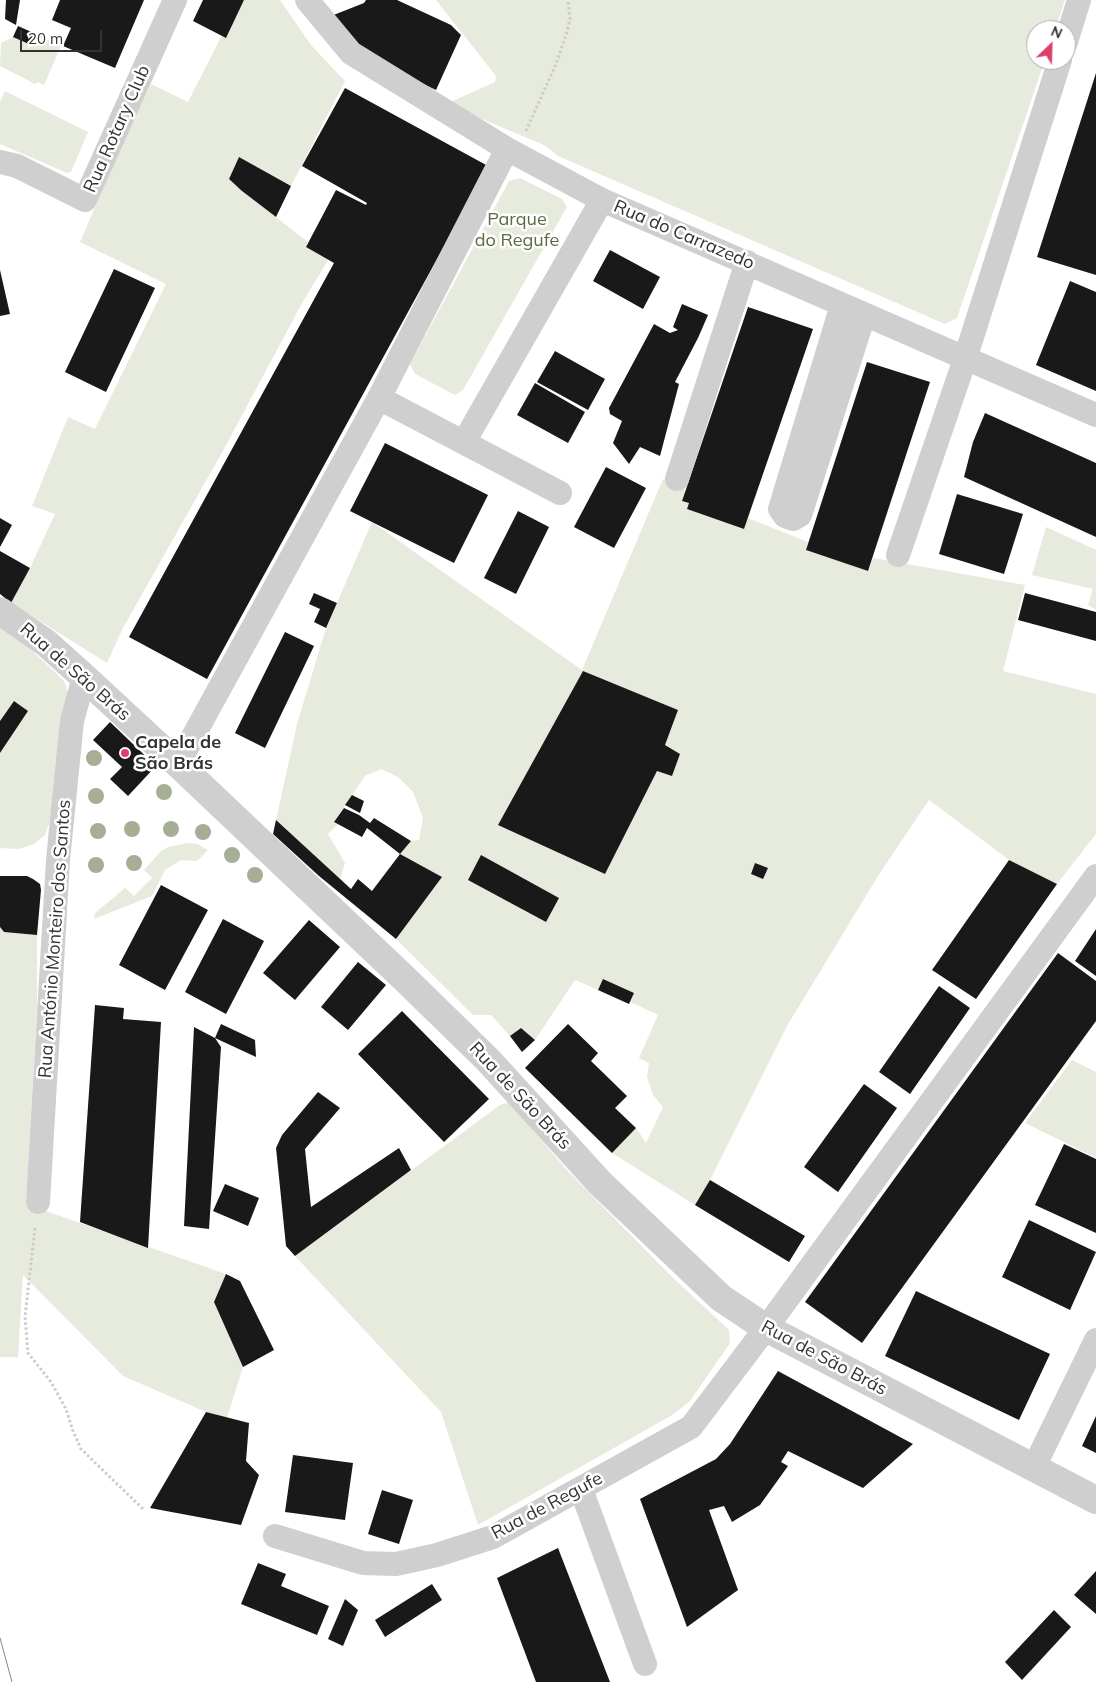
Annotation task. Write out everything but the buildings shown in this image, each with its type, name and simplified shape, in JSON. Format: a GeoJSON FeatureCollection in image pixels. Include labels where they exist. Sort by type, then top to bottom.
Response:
{"type":"FeatureCollection","features":[{"type":"Feature","properties":{"kind":"street","name":"Rua Rotary Club"},"geometry":{"type":"LineString","coordinates":[[0,162],[17,166],[84,200],[174,0]]}},
{"type":"Feature","properties":{"kind":"street","name":"Rua do Carrazedo"},"geometry":{"type":"LineString","coordinates":[[307,0],[351,53],[511,152],[602,200],[1096,415]]}},
{"type":"Feature","properties":{"kind":"street"},"geometry":{"type":"LineString","coordinates":[[1073,20],[1079,0]]}},
{"type":"Feature","properties":{"kind":"street"},"geometry":{"type":"LineString","coordinates":[[898,555],[965,358],[1057,70]]}},
{"type":"Feature","properties":{"kind":"street"},"geometry":{"type":"LineString","coordinates":[[178,764],[379,398],[511,152]]}},
{"type":"Feature","properties":{"kind":"street"},"geometry":{"type":"LineString","coordinates":[[464,442],[602,200]]}},
{"type":"Feature","properties":{"kind":"street"},"geometry":{"type":"LineString","coordinates":[[677,479],[747,262]]}},
{"type":"Feature","properties":{"kind":"street"},"geometry":{"type":"LineString","coordinates":[[842,305],[780,509],[785,516],[793,519],[800,515],[864,315]]}},
{"type":"Feature","properties":{"kind":"street"},"geometry":{"type":"LineString","coordinates":[[379,398],[560,493]]}},
{"type":"Feature","properties":{"kind":"street","name":"Rua de São Brás"},"geometry":{"type":"LineString","coordinates":[[0,611],[46,643],[178,764],[481,1053],[600,1182],[721,1298],[766,1328],[1096,1500]]}},
{"type":"Feature","properties":{"kind":"street","name":"Rua António Monteiro dos Santos"},"geometry":{"type":"LineString","coordinates":[[38,1202],[58,860],[72,721],[84,677]]}},
{"type":"Feature","properties":{"kind":"street","name":"Rua de Regufe"},"geometry":{"type":"LineString","coordinates":[[275,1536],[363,1563],[396,1564],[437,1555],[493,1536],[691,1427],[766,1328],[1096,876]]}},
{"type":"Feature","properties":{"kind":"street"},"geometry":{"type":"LineString","coordinates":[[1034,1467],[1096,1340]]}},
{"type":"Feature","properties":{"kind":"street"},"geometry":{"type":"LineString","coordinates":[[581,1489],[645,1664]]}},
{"type":"Feature","properties":{"kind":"path"},"geometry":{"type":"LineString","coordinates":[[511,152],[556,64],[570,19],[568,0]]}},
{"type":"Feature","properties":{"kind":"path"},"geometry":{"type":"LineString","coordinates":[[38,1202],[25,1317],[28,1353],[51,1382],[62,1402],[81,1449],[143,1509]]}},
{"type":"Feature","properties":{"kind":"green space"},"geometry":{"type":"Polygon","coordinates":[[[244,0],[280,0],[311,45],[345,81],[291,186],[239,157],[229,179],[308,242],[306,247],[328,260],[301,305],[224,449],[123,628],[107,663],[11,603],[30,568],[55,514],[32,506],[68,417],[95,429],[166,284],[80,242],[151,84],[188,102],[222,35],[226,37],[244,0]]]}},
{"type":"Feature","properties":{"kind":"green space"},"geometry":{"type":"Polygon","coordinates":[[[436,0],[1065,0],[1058,20],[1026,20],[1026,70],[1042,70],[957,318],[945,324],[558,156],[544,145],[446,104],[495,82],[496,76],[436,0]]]}},
{"type":"Feature","properties":{"kind":"green space"},"geometry":{"type":"Polygon","coordinates":[[[36,34],[61,46],[44,85],[38,82],[35,84],[0,66],[1,43],[13,37],[31,45],[36,34]]]}},
{"type":"Feature","properties":{"kind":"green space"},"geometry":{"type":"Polygon","coordinates":[[[5,91],[88,132],[71,172],[67,173],[0,144],[0,102],[5,91]]]}},
{"type":"Feature","properties":{"kind":"green space","name":"Parque do Regufe"},"geometry":{"type":"Polygon","coordinates":[[[520,178],[562,199],[567,207],[463,390],[455,395],[415,374],[410,364],[509,181],[520,178]]]}},
{"type":"Feature","properties":{"kind":"green space"},"geometry":{"type":"Polygon","coordinates":[[[663,479],[685,490],[682,501],[689,503],[687,509],[744,529],[748,518],[808,542],[806,550],[868,571],[873,558],[1025,585],[1003,671],[1096,694],[1096,834],[1057,884],[1009,860],[929,800],[878,876],[787,1026],[710,1180],[695,1205],[612,1153],[636,1128],[646,1143],[663,1107],[653,1095],[647,1077],[649,1063],[639,1058],[658,1015],[630,1002],[634,993],[603,979],[598,990],[575,980],[535,1040],[521,1028],[510,1036],[491,1015],[473,1015],[396,939],[442,877],[400,854],[411,841],[419,840],[423,818],[413,792],[398,777],[381,769],[365,776],[334,822],[338,824],[328,834],[345,863],[340,880],[276,820],[297,724],[326,628],[372,522],[582,670],[663,479]],[[583,671],[499,825],[605,874],[657,771],[672,776],[680,754],[665,745],[678,710],[583,671]]]}},
{"type":"Feature","properties":{"kind":"green space"},"geometry":{"type":"Polygon","coordinates":[[[1046,527],[1096,550],[1096,610],[1088,605],[1093,589],[1032,575],[1046,527]]]}},
{"type":"Feature","properties":{"kind":"green space"},"geometry":{"type":"Polygon","coordinates":[[[0,625],[17,636],[64,681],[71,701],[52,816],[45,835],[34,844],[19,849],[0,848],[0,753],[28,711],[14,701],[0,721],[0,625]]]}},
{"type":"Feature","properties":{"kind":"green space"},"geometry":{"type":"Polygon","coordinates":[[[188,843],[197,844],[208,850],[197,861],[181,860],[165,870],[152,896],[94,919],[95,913],[125,888],[134,896],[152,878],[144,870],[161,851],[168,847],[188,843]]]}},
{"type":"Feature","properties":{"kind":"green space"},"geometry":{"type":"Polygon","coordinates":[[[0,927],[4,932],[37,935],[37,1007],[26,1204],[226,1274],[214,1302],[243,1367],[227,1418],[206,1412],[123,1376],[23,1275],[18,1357],[0,1357],[0,927]]]}},
{"type":"Feature","properties":{"kind":"green space"},"geometry":{"type":"Polygon","coordinates":[[[1072,1060],[1096,1072],[1096,1158],[1025,1123],[1072,1060]]]}},
{"type":"Feature","properties":{"kind":"green space"},"geometry":{"type":"Polygon","coordinates":[[[509,1102],[566,1169],[669,1274],[729,1330],[730,1343],[690,1401],[674,1414],[478,1525],[441,1412],[295,1256],[500,1105],[509,1102]]]}},
{"type":"Feature","properties":{"kind":"tram line"},"geometry":{"type":"LineString","coordinates":[[0,1638],[12,1682]]}},
{"type":"Feature","properties":{"kind":"place","name":"Capela de São Brás"},"geometry":{"type":"Point","coordinates":[125,753]}}]}
